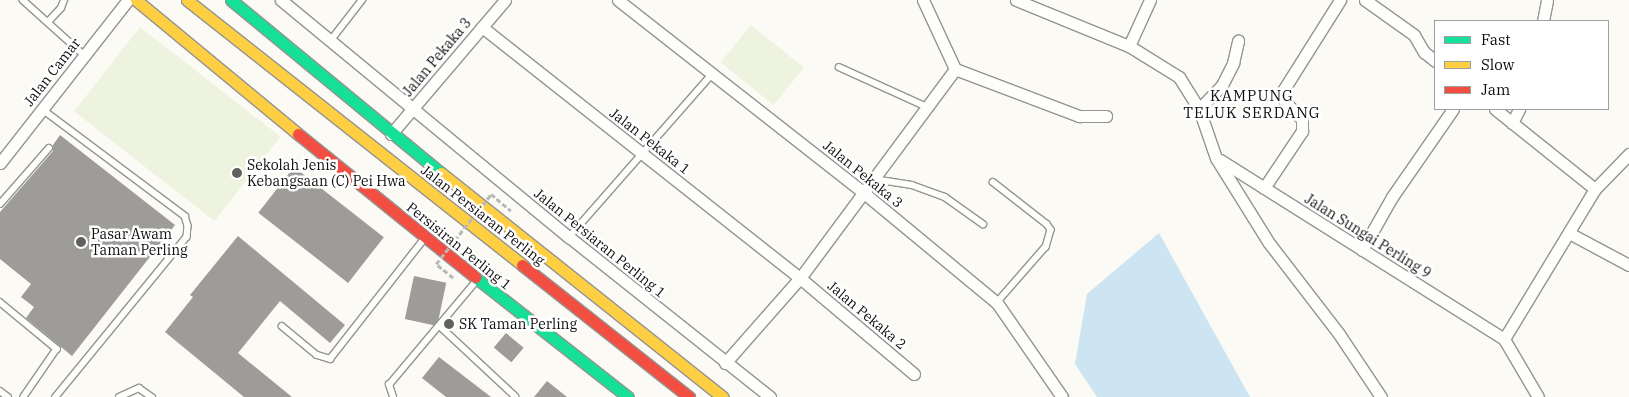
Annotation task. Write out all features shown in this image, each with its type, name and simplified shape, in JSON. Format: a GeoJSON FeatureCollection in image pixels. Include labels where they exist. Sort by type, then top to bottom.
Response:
{"type":"FeatureCollection","features":[{"type":"Feature","properties":{"kind":"main road","name":"Persisiran Perling 1"},"geometry":{"type":"LineString","coordinates":[[136,0],[477,280],[628,397]]}},
{"type":"Feature","properties":{"kind":"main road","name":"Jalan Persiaran Perling"},"geometry":{"type":"LineString","coordinates":[[187,0],[689,397]]}},
{"type":"Feature","properties":{"kind":"main road","name":"Jalan Persiaran Perling"},"geometry":{"type":"LineString","coordinates":[[231,0],[391,134],[723,397]]}},
{"type":"Feature","properties":{"kind":"street","name":"Jalan Camar"},"geometry":{"type":"LineString","coordinates":[[0,162],[128,0]]}},
{"type":"Feature","properties":{"kind":"street"},"geometry":{"type":"LineString","coordinates":[[281,0],[414,107]]}},
{"type":"Feature","properties":{"kind":"street","name":"Jalan Pekaka 3"},"geometry":{"type":"LineString","coordinates":[[391,134],[505,0]]}},
{"type":"Feature","properties":{"kind":"street","name":"Jalan Pekaka 3"},"geometry":{"type":"LineString","coordinates":[[618,0],[864,193],[997,303],[1062,397]]}},
{"type":"Feature","properties":{"kind":"street"},"geometry":{"type":"LineString","coordinates":[[923,0],[955,69],[1079,116],[1106,116]]}},
{"type":"Feature","properties":{"kind":"street"},"geometry":{"type":"LineString","coordinates":[[1129,46],[1150,0]]}},
{"type":"Feature","properties":{"kind":"street"},"geometry":{"type":"LineString","coordinates":[[1264,188],[1302,131],[1302,119],[1285,102],[1284,89],[1340,0]]}},
{"type":"Feature","properties":{"kind":"street"},"geometry":{"type":"LineString","coordinates":[[1365,0],[1414,35],[1424,52],[1434,60]]}},
{"type":"Feature","properties":{"kind":"street"},"geometry":{"type":"LineString","coordinates":[[1543,20],[1547,0]]}},
{"type":"Feature","properties":{"kind":"street"},"geometry":{"type":"LineString","coordinates":[[1022,1],[1129,46],[1179,77],[1199,109],[1216,158],[1269,243],[1339,334],[1381,397]]}},
{"type":"Feature","properties":{"kind":"street","name":"Jalan Pekaka 1"},"geometry":{"type":"LineString","coordinates":[[482,27],[800,278]]}},
{"type":"Feature","properties":{"kind":"street"},"geometry":{"type":"LineString","coordinates":[[1199,109],[1222,85],[1233,63],[1238,41]]}},
{"type":"Feature","properties":{"kind":"street"},"geometry":{"type":"LineString","coordinates":[[726,363],[800,278],[955,69]]}},
{"type":"Feature","properties":{"kind":"street","name":"Jalan Persiaran Perling 1"},"geometry":{"type":"LineString","coordinates":[[414,107],[568,237],[770,397]]}},
{"type":"Feature","properties":{"kind":"street"},"geometry":{"type":"LineString","coordinates":[[1362,250],[1392,197],[1452,110]]}},
{"type":"Feature","properties":{"kind":"street"},"geometry":{"type":"LineString","coordinates":[[1496,110],[1596,189]]}},
{"type":"Feature","properties":{"kind":"street"},"geometry":{"type":"LineString","coordinates":[[1512,123],[1518,110]]}},
{"type":"Feature","properties":{"kind":"street"},"geometry":{"type":"LineString","coordinates":[[1538,397],[1504,339],[1596,189],[1629,154]]}},
{"type":"Feature","properties":{"kind":"street","name":"Jalan Sungai Perling 9"},"geometry":{"type":"LineString","coordinates":[[1216,158],[1504,339]]}},
{"type":"Feature","properties":{"kind":"street"},"geometry":{"type":"LineString","coordinates":[[1569,233],[1629,265]]}},
{"type":"Feature","properties":{"kind":"street","name":"Jalan Pekaka 2"},"geometry":{"type":"LineString","coordinates":[[800,278],[914,374]]}},
{"type":"Feature","properties":{"kind":"lane"},"geometry":{"type":"LineString","coordinates":[[23,0],[84,55]]}},
{"type":"Feature","properties":{"kind":"lane"},"geometry":{"type":"LineString","coordinates":[[48,22],[61,8],[64,0]]}},
{"type":"Feature","properties":{"kind":"lane"},"geometry":{"type":"LineString","coordinates":[[331,40],[362,0]]}},
{"type":"Feature","properties":{"kind":"lane"},"geometry":{"type":"LineString","coordinates":[[839,67],[927,107]]}},
{"type":"Feature","properties":{"kind":"lane"},"geometry":{"type":"LineString","coordinates":[[568,237],[640,152],[712,74]]}},
{"type":"Feature","properties":{"kind":"lane"},"geometry":{"type":"LineString","coordinates":[[42,109],[185,216],[188,226],[187,238],[56,397]]}},
{"type":"Feature","properties":{"kind":"lane"},"geometry":{"type":"LineString","coordinates":[[0,204],[49,148]]}},
{"type":"Feature","properties":{"kind":"lane"},"geometry":{"type":"LineString","coordinates":[[874,179],[912,186],[945,196],[983,224]]}},
{"type":"Feature","properties":{"kind":"lane"},"geometry":{"type":"LineString","coordinates":[[993,182],[1047,224],[1051,230],[1046,247],[997,303]]}},
{"type":"Feature","properties":{"kind":"lane"},"geometry":{"type":"LineString","coordinates":[[282,326],[318,355],[330,359],[425,237]]}},
{"type":"Feature","properties":{"kind":"lane"},"geometry":{"type":"LineString","coordinates":[[394,397],[390,385],[477,280]]}},
{"type":"Feature","properties":{"kind":"lane"},"geometry":{"type":"LineString","coordinates":[[0,302],[57,349],[24,397]]}},
{"type":"Feature","properties":{"kind":"lane"},"geometry":{"type":"LineString","coordinates":[[440,326],[515,396]]}},
{"type":"Feature","properties":{"kind":"lane"},"geometry":{"type":"LineString","coordinates":[[120,397],[139,388],[152,397]]}},
{"type":"Feature","properties":{"kind":"lane"},"geometry":{"type":"LineString","coordinates":[[0,391],[8,397]]}},
{"type":"Feature","properties":{"kind":"path"},"geometry":{"type":"LineString","coordinates":[[452,278],[436,264],[491,194],[511,211]]}},
{"type":"Feature","properties":{"kind":"green space"},"geometry":{"type":"Polygon","coordinates":[[[751,25],[804,68],[774,105],[721,62],[751,25]]]}},
{"type":"Feature","properties":{"kind":"green space"},"geometry":{"type":"Polygon","coordinates":[[[140,27],[280,137],[214,221],[74,111],[140,27]]]}},
{"type":"Feature","properties":{"kind":"water"},"geometry":{"type":"Polygon","coordinates":[[[1159,233],[1250,397],[1097,397],[1075,364],[1087,294],[1159,233]]]}},
{"type":"Feature","properties":{"kind":"building","name":"Pasar Awam Taman Perling"},"geometry":{"type":"Polygon","coordinates":[[[60,135],[175,225],[72,356],[26,318],[34,307],[21,297],[31,284],[0,259],[0,212],[53,151],[53,145],[60,135]]]}},
{"type":"Feature","properties":{"kind":"building"},"geometry":{"type":"Polygon","coordinates":[[[294,167],[384,237],[348,283],[258,213],[294,167]]]}},
{"type":"Feature","properties":{"kind":"building"},"geometry":{"type":"Polygon","coordinates":[[[238,236],[345,325],[330,343],[280,301],[238,353],[292,397],[244,397],[165,332],[193,297],[190,295],[238,236]]]}},
{"type":"Feature","properties":{"kind":"building"},"geometry":{"type":"Polygon","coordinates":[[[414,276],[446,283],[437,326],[405,319],[414,276]]]}},
{"type":"Feature","properties":{"kind":"building"},"geometry":{"type":"Polygon","coordinates":[[[506,333],[524,348],[511,362],[494,348],[506,333]]]}},
{"type":"Feature","properties":{"kind":"building"},"geometry":{"type":"Polygon","coordinates":[[[439,357],[491,397],[446,397],[422,378],[439,357]]]}},
{"type":"Feature","properties":{"kind":"building"},"geometry":{"type":"Polygon","coordinates":[[[547,381],[567,397],[534,397],[547,381]]]}},
{"type":"Feature","properties":{"kind":"traffic: fast"},"geometry":{"type":"LineString","coordinates":[[231,0],[441,173]]}},
{"type":"Feature","properties":{"kind":"traffic: fast"},"geometry":{"type":"LineString","coordinates":[[475,277],[628,397]]}},
{"type":"Feature","properties":{"kind":"traffic: slow"},"geometry":{"type":"LineString","coordinates":[[136,0],[298,134]]}},
{"type":"Feature","properties":{"kind":"traffic: slow"},"geometry":{"type":"LineString","coordinates":[[187,0],[522,265]]}},
{"type":"Feature","properties":{"kind":"traffic: slow"},"geometry":{"type":"LineString","coordinates":[[441,173],[723,397]]}},
{"type":"Feature","properties":{"kind":"traffic: jam"},"geometry":{"type":"LineString","coordinates":[[298,134],[475,277]]}},
{"type":"Feature","properties":{"kind":"traffic: jam"},"geometry":{"type":"LineString","coordinates":[[522,265],[689,397]]}},
{"type":"Feature","properties":{"kind":"place","name":"Sekolah Jenis Kebangsaan (C) Pei Hwa"},"geometry":{"type":"Point","coordinates":[237,173]}},
{"type":"Feature","properties":{"kind":"place","name":"Pasar Awam Taman Perling"},"geometry":{"type":"Point","coordinates":[81,242]}},
{"type":"Feature","properties":{"kind":"place","name":"SK Taman Perling"},"geometry":{"type":"Point","coordinates":[449,324]}},
{"type":"Feature","properties":{"kind":"district","name":"KAMPUNG TELUK SERDANG"},"geometry":{"type":"Point","coordinates":[1252,104]}}]}
